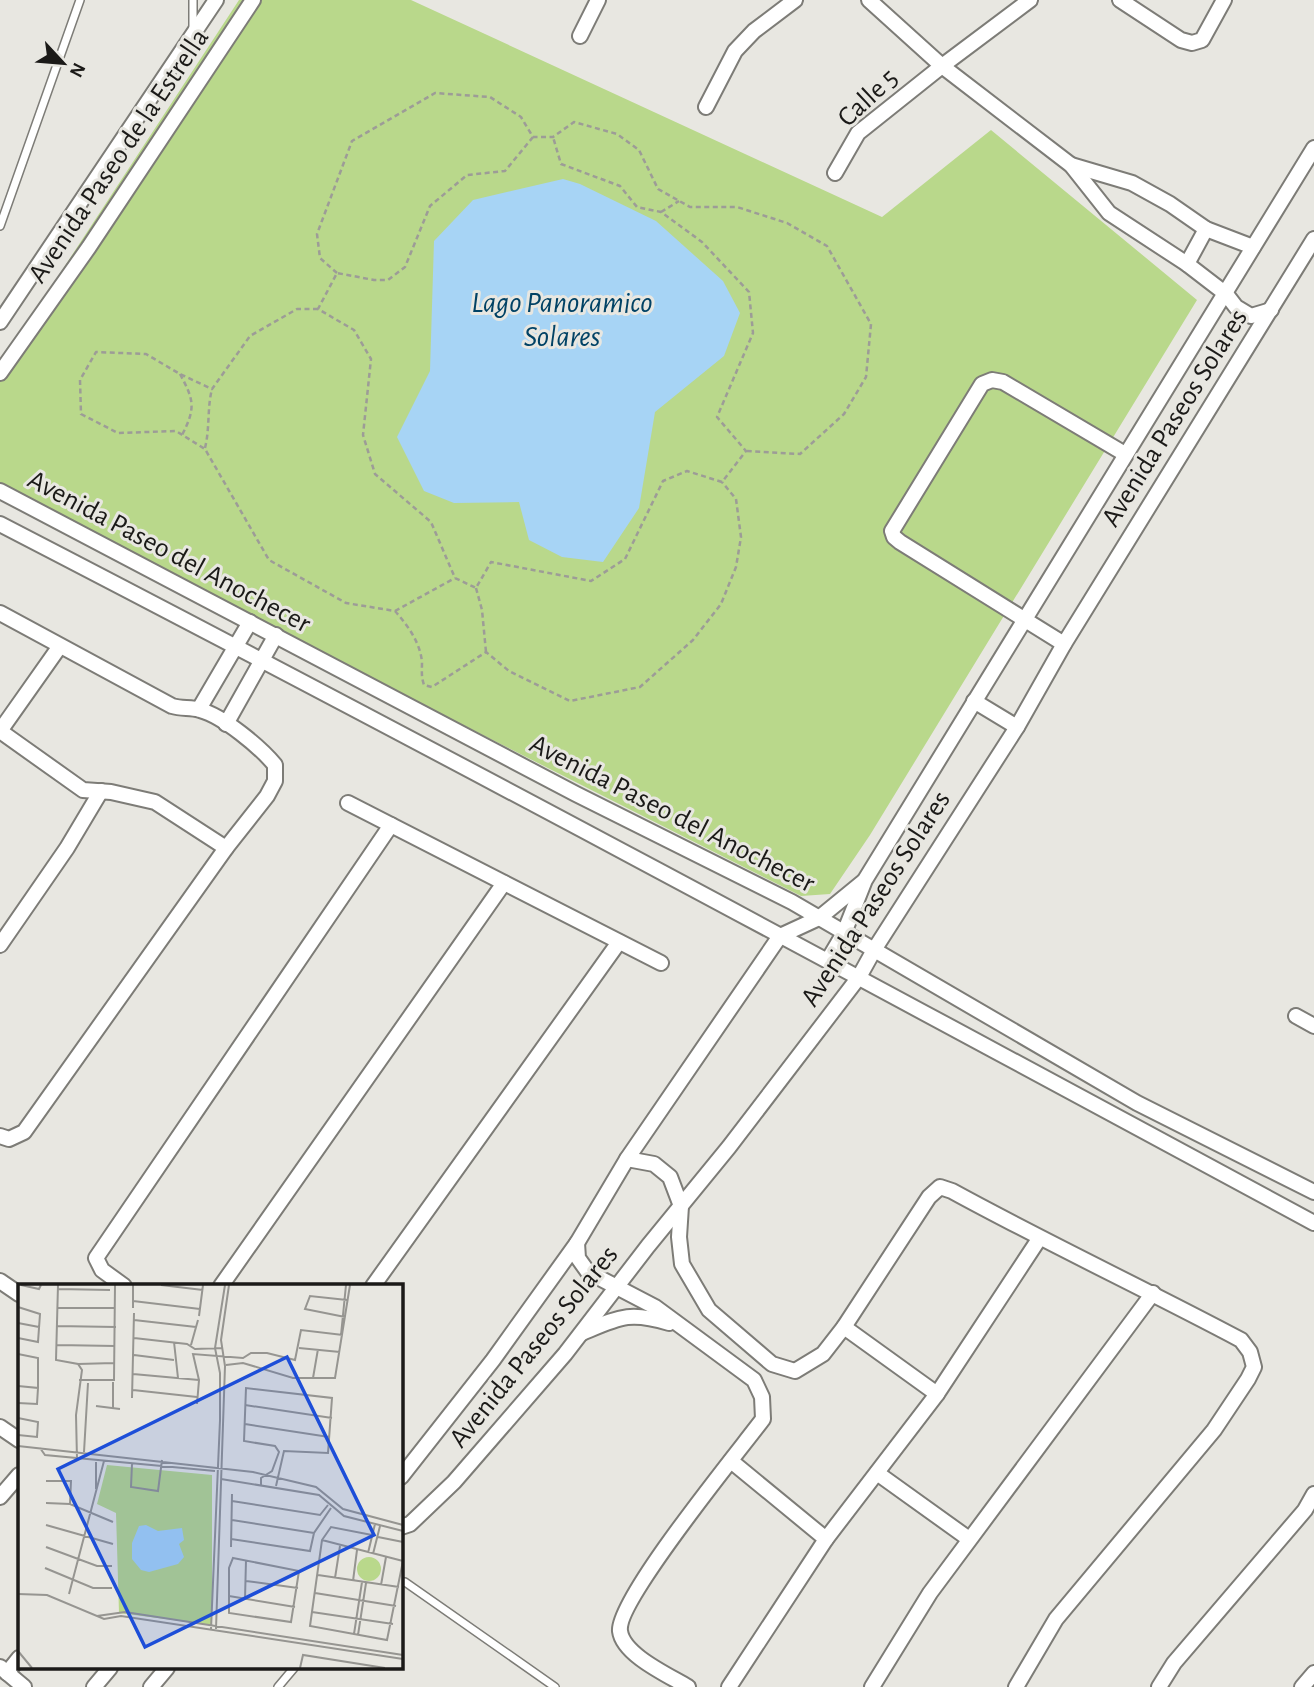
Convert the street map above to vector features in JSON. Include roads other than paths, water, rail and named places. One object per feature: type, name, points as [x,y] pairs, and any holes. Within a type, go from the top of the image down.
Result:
[{"type":"street","name":"Avenida Paseo de la Estrella","points":[[0,322],[216,0]]},
{"type":"street","name":"Avenida Paseo de la Estrella","points":[[0,373],[89,247],[253,0]]},
{"type":"street","points":[[580,36],[598,0]]},
{"type":"street","points":[[706,107],[735,51],[754,31],[795,0]]},
{"type":"street","points":[[869,0],[942,66],[1071,165],[1109,213],[1187,264],[1226,294],[1236,307],[1251,316],[1271,310]]},
{"type":"street","name":"Calle 5","points":[[835,173],[858,133],[1030,0]]},
{"type":"street","points":[[1120,0],[1181,40],[1192,43],[1202,40],[1224,0]]},
{"type":"street","name":"Avenida Paseos Solares","points":[[828,960],[844,933],[865,880],[1314,148]]},
{"type":"street","points":[[1071,165],[1132,183],[1170,204],[1206,229],[1253,247]]},
{"type":"street","points":[[1187,264],[1206,229]]},
{"type":"street","name":"Avenida Paseos Solares","points":[[402,1527],[410,1524],[454,1482],[581,1334],[859,977],[1017,727],[1064,644],[1314,239]]},
{"type":"street","points":[[1064,644],[900,542],[892,531],[982,384],[992,380],[1003,382],[1125,454]]},
{"type":"street","name":"Avenida Paseo del Anochecer","points":[[0,491],[576,794],[792,901],[1137,1104],[1314,1192]]},
{"type":"street","name":"Avenida Paseo del Anochecer","points":[[0,524],[828,960],[1314,1223]]},
{"type":"street","points":[[0,613],[172,706],[185,710],[199,709],[250,740],[275,765],[275,781],[267,796],[226,848],[24,1132],[9,1139],[0,1136]]},
{"type":"street","points":[[199,709],[250,622]]},
{"type":"street","points":[[226,724],[276,635]]},
{"type":"street","points":[[60,646],[0,731],[83,790],[155,802],[226,848]]},
{"type":"street","points":[[974,701],[1017,727]]},
{"type":"street","points":[[0,945],[67,848],[101,791]]},
{"type":"street","points":[[348,803],[662,963]]},
{"type":"street","points":[[121,1284],[102,1270],[96,1258],[391,825]]},
{"type":"street","name":"Avenida Paseos Solares","points":[[402,1476],[493,1360],[577,1243],[627,1158],[779,936],[819,918],[865,880]]},
{"type":"street","points":[[222,1284],[504,883]]},
{"type":"street","points":[[374,1284],[620,942]]},
{"type":"street","points":[[1296,1016],[1314,1026]]},
{"type":"street","points":[[627,1158],[654,1164],[670,1177],[681,1206],[679,1237],[682,1264],[709,1310],[772,1364],[795,1371],[823,1354],[844,1327],[929,1197],[940,1187],[1039,1239],[1153,1293],[1241,1340],[1251,1352],[1254,1367],[1214,1430],[1056,1619],[1016,1687]]},
{"type":"street","points":[[729,1687],[826,1539],[937,1394],[1039,1239]]},
{"type":"street","points":[[577,1243],[578,1258],[588,1272],[655,1307],[754,1380],[762,1397],[763,1419],[666,1546],[635,1590],[621,1617],[620,1631],[627,1649],[688,1687]]},
{"type":"street","points":[[0,1281],[18,1293]]},
{"type":"street","points":[[872,1687],[930,1593],[1153,1293]]},
{"type":"street","points":[[581,1334],[622,1316],[644,1315],[678,1325]]},
{"type":"street","points":[[844,1327],[937,1394]]},
{"type":"street","points":[[0,1427],[18,1439]]},
{"type":"street","points":[[731,1461],[826,1539]]},
{"type":"street","points":[[877,1473],[969,1539]]},
{"type":"street","points":[[0,1497],[18,1476]]},
{"type":"street","points":[[1159,1687],[1174,1663],[1305,1510],[1314,1494]]},
{"type":"street","points":[[18,1659],[4,1670],[24,1687]]},
{"type":"street","points":[[94,1687],[108,1670]]},
{"type":"street","points":[[151,1687],[165,1670]]},
{"type":"street","points":[[1302,1687],[1314,1673]]},
{"type":"lane","points":[[0,226],[80,0]]},
{"type":"lane","points":[[193,0],[193,34]]},
{"type":"lane","points":[[402,1583],[405,1582],[555,1687]]},
{"type":"lane","points":[[278,1687],[292,1670]]},
{"type":"water","name":"Lago Panoramico Solares","points":[[563,179],[580,184],[656,221],[723,281],[740,313],[724,356],[655,412],[639,508],[603,562],[562,557],[529,540],[519,502],[454,503],[424,491],[397,437],[430,371],[434,241],[473,200]]}]
